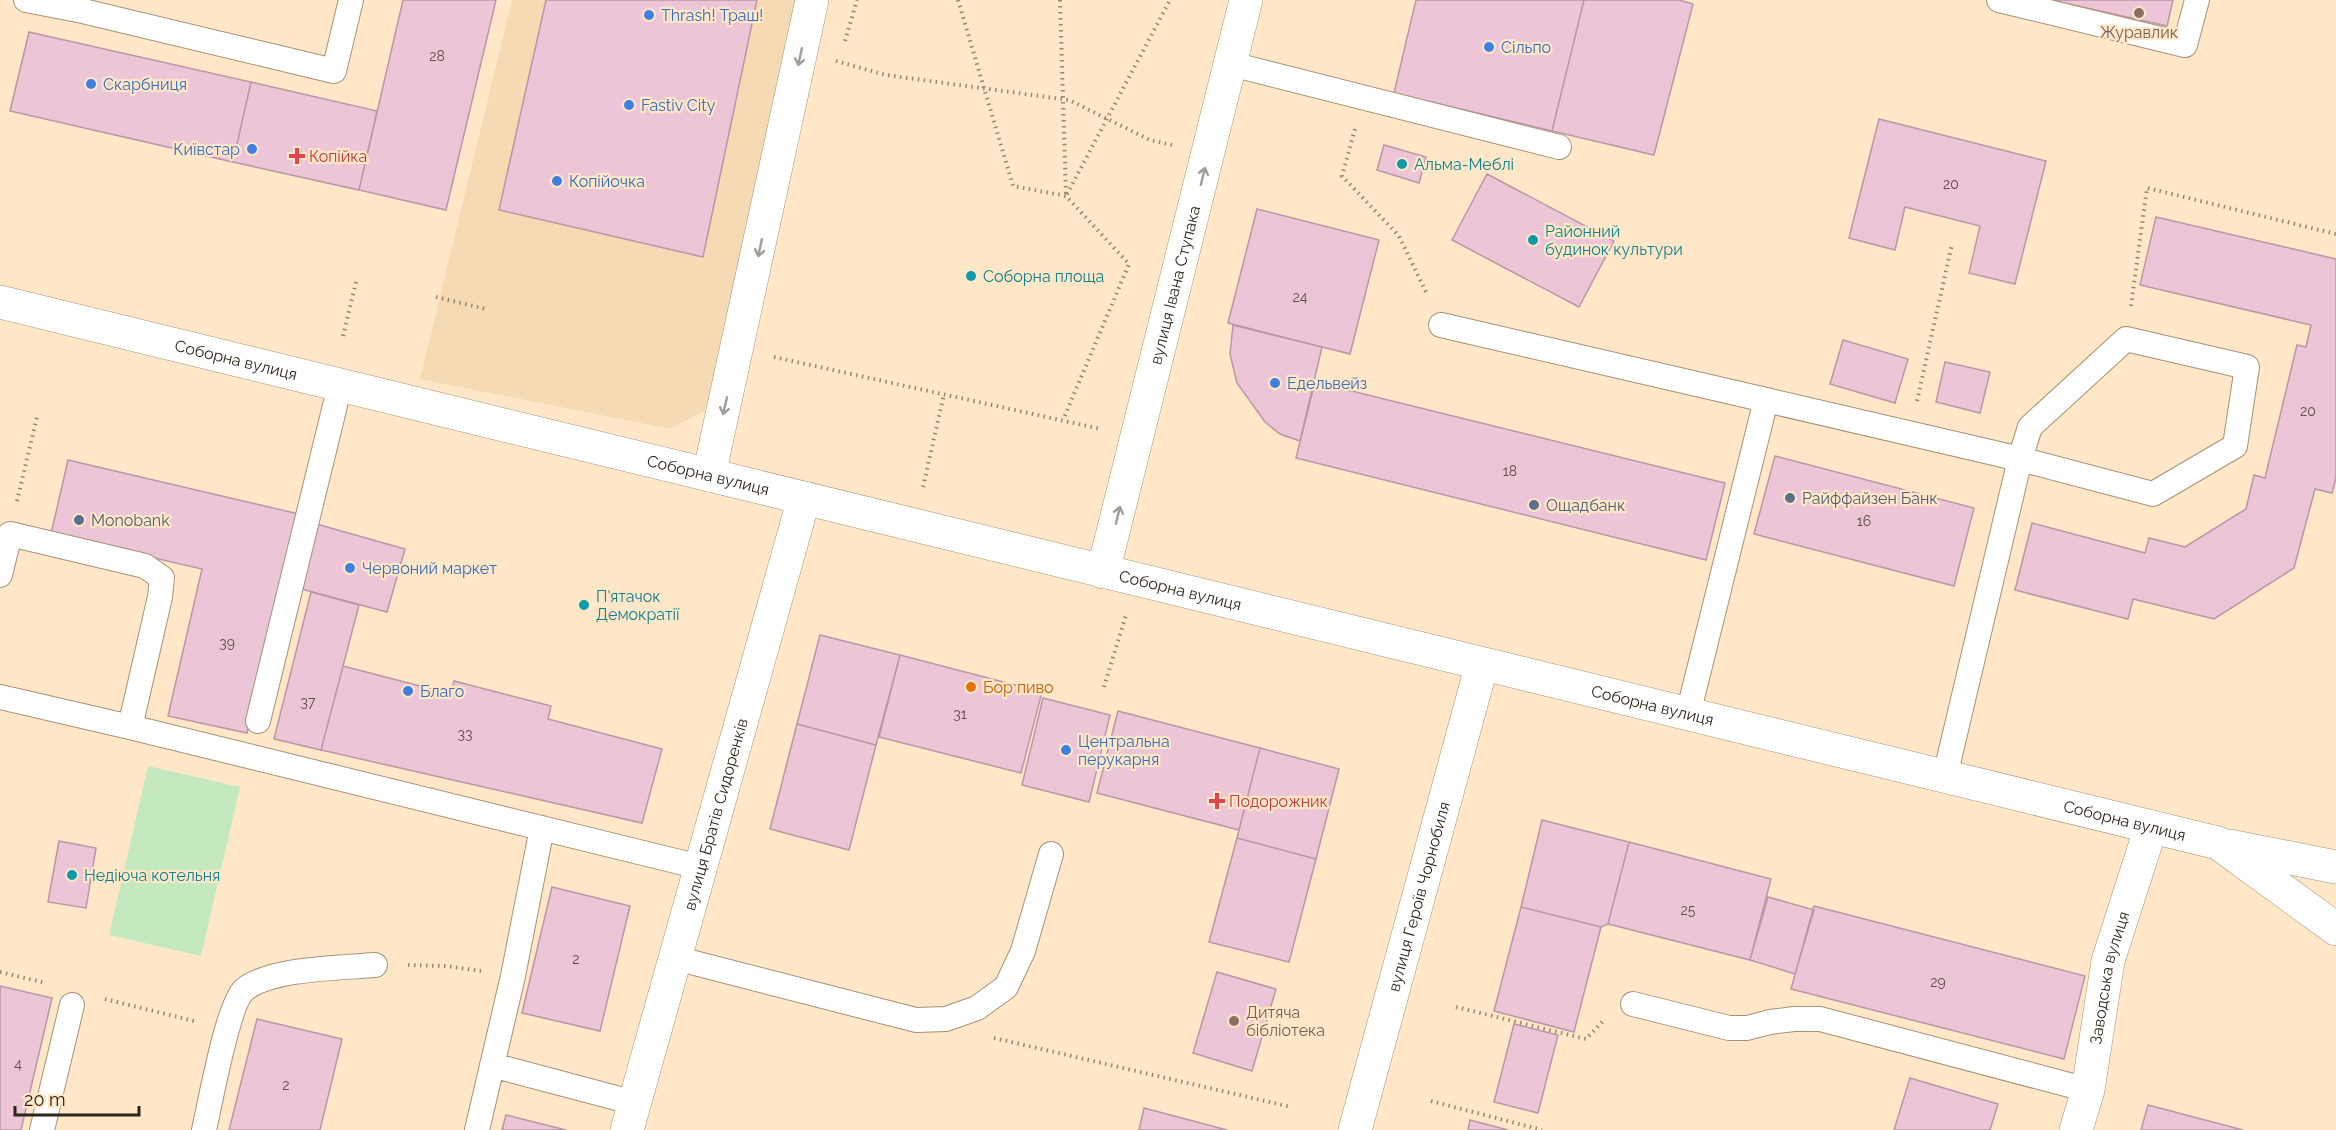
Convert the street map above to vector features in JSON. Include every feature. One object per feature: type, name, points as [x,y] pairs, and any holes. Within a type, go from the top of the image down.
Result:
[{"type":"main road","points":[[709,475],[812,0]]},
{"type":"main road","name":"вулиця Івана Ступака","points":[[1104,572],[1246,0]]},
{"type":"main road","name":"Соборна вулиця","points":[[0,302],[2218,843],[2336,929]]},
{"type":"main road","name":"вулиця Братів Сидоренків","points":[[631,1116],[804,498]]},
{"type":"main road","name":"вулиця Героїв Чорнобиля","points":[[1355,1130],[1482,664]]},
{"type":"main road","name":"Заводська вулиця","points":[[2076,1130],[2088,1090],[2108,961],[2151,827]]},
{"type":"main road","points":[[2218,843],[2336,867]]},
{"type":"lane","points":[[26,0],[91,6],[334,71],[351,0]]},
{"type":"lane","points":[[1999,0],[2185,45],[2197,0]]},
{"type":"lane","points":[[1231,64],[1559,147]]},
{"type":"lane","points":[[1441,325],[2020,459],[2153,494],[2235,446],[2247,368],[2126,339],[2030,427],[2020,459],[1945,776]]},
{"type":"lane","points":[[258,721],[340,386]]},
{"type":"lane","points":[[1688,714],[1766,400]]},
{"type":"lane","points":[[0,575],[10,534],[145,566],[162,579],[160,597],[130,727]]},
{"type":"lane","points":[[0,697],[700,867]]},
{"type":"lane","points":[[477,1130],[513,976],[543,828]]},
{"type":"lane","points":[[675,958],[916,1020],[946,1018],[977,1008],[1006,987],[1023,951],[1050,854]]},
{"type":"lane","points":[[204,1130],[232,1010],[242,991],[261,980],[288,974],[375,964]]},
{"type":"lane","points":[[42,1130],[64,995]]},
{"type":"lane","points":[[1633,1004],[1729,1028],[1747,1028],[1770,1022],[1820,1018],[2088,1090]]},
{"type":"lane","points":[[492,1065],[631,1116]]},
{"type":"path","points":[[839,62],[856,0]]},
{"type":"path","points":[[958,0],[1013,186],[1066,196],[1129,264],[1063,420]]},
{"type":"path","points":[[1060,0],[1066,196]]},
{"type":"path","points":[[1066,196],[1170,0]]},
{"type":"path","points":[[802,51],[886,75],[1063,99],[1150,140],[1209,154]]},
{"type":"path","points":[[1364,98],[1342,177],[1399,236],[1441,325]]},
{"type":"path","points":[[2126,339],[2147,188],[2336,234]]},
{"type":"path","points":[[1909,434],[1952,244]]},
{"type":"path","points":[[343,336],[357,278]]},
{"type":"path","points":[[436,297],[486,309]]},
{"type":"path","points":[[738,349],[1137,437]]},
{"type":"path","points":[[914,525],[944,394]]},
{"type":"path","points":[[10,534],[37,417]]},
{"type":"path","points":[[375,964],[446,966],[513,976]]},
{"type":"path","points":[[0,972],[64,995]]},
{"type":"path","points":[[102,998],[228,1030]]},
{"type":"path","points":[[1456,1007],[1586,1039],[1618,1009],[1633,1004]]},
{"type":"path","points":[[985,1036],[1291,1107]]},
{"type":"path","points":[[1431,1101],[1542,1130]]},
{"type":"shaded area","points":[[512,0],[802,0],[709,408],[670,429],[420,379]]},
{"type":"green space","points":[[148,766],[240,787],[201,956],[109,935]]},
{"type":"building","points":[[403,0],[496,0],[446,210],[359,190]]},
{"type":"building","name":"Fastiv City","points":[[546,0],[757,0],[703,257],[499,210]]},
{"type":"building","name":"Сільпо","points":[[1416,0],[1584,0],[1552,131],[1394,93]]},
{"type":"building","points":[[1584,0],[1679,0],[1693,4],[1654,155],[1552,131]]},
{"type":"building","name":"Журавлик","points":[[2051,0],[2173,0],[2167,26]]},
{"type":"building","points":[[29,32],[251,82],[233,162],[10,111]]},
{"type":"building","points":[[251,82],[377,111],[359,190],[233,162]]},
{"type":"building","points":[[1879,119],[2046,161],[2015,284],[1969,273],[1980,226],[1905,207],[1895,250],[1849,238]]},
{"type":"building","name":"Альма-Меблі","points":[[1384,145],[1426,157],[1419,183],[1377,170]]},
{"type":"building","name":"Районний будинок культури","points":[[1487,174],[1614,241],[1579,307],[1452,240]]},
{"type":"building","points":[[1257,209],[1379,240],[1350,354],[1228,323]]},
{"type":"building","points":[[2156,217],[2336,259],[2336,478],[2332,493],[2315,489],[2294,568],[2214,619],[2133,599],[2128,619],[2015,590],[2032,523],[2145,553],[2149,538],[2185,547],[2246,509],[2254,475],[2265,478],[2297,345],[2306,347],[2311,325],[2140,285]]},
{"type":"building","name":"Едельвейз","points":[[1233,325],[1322,347],[1300,441],[1280,434],[1265,422],[1237,383],[1230,354]]},
{"type":"building","points":[[1843,340],[1908,359],[1895,403],[1830,384]]},
{"type":"building","points":[[1945,362],[1990,372],[1980,413],[1936,402]]},
{"type":"building","points":[[1315,382],[1725,483],[1706,560],[1296,458]]},
{"type":"building","points":[[1775,456],[1974,508],[1954,586],[1754,534]]},
{"type":"building","points":[[68,460],[299,514],[247,733],[168,716],[202,569],[51,534]]},
{"type":"building","name":"Червоний маркет","points":[[313,523],[405,549],[387,612],[294,587]]},
{"type":"building","points":[[311,592],[359,605],[321,750],[274,739]]},
{"type":"building","points":[[820,635],[900,655],[876,745],[797,724]]},
{"type":"building","points":[[900,655],[1042,692],[1021,773],[879,737]]},
{"type":"building","points":[[343,666],[451,694],[454,681],[551,706],[548,719],[662,749],[642,823],[321,750]]},
{"type":"building","name":"Центральна перукарня","points":[[1043,698],[1110,715],[1089,802],[1022,785]]},
{"type":"building","points":[[1118,711],[1260,748],[1239,830],[1097,793]]},
{"type":"building","points":[[797,724],[876,745],[849,850],[770,829]]},
{"type":"building","points":[[1260,748],[1339,769],[1316,859],[1237,838]]},
{"type":"building","points":[[1542,820],[1629,842],[1608,924],[1601,927],[1521,907]]},
{"type":"building","points":[[1237,838],[1316,859],[1289,962],[1209,942]]},
{"type":"building","name":"Недіюча котельня","points":[[59,841],[96,848],[86,908],[48,902]]},
{"type":"building","points":[[1629,842],[1771,879],[1750,960],[1608,924]]},
{"type":"building","points":[[552,887],[630,906],[600,1031],[522,1013]]},
{"type":"building","points":[[1768,897],[1814,910],[1795,974],[1750,960]]},
{"type":"building","points":[[1814,906],[2085,976],[2064,1059],[1791,989]]},
{"type":"building","points":[[1521,907],[1601,927],[1574,1032],[1494,1011]]},
{"type":"building","name":"Дитяча бібліотека","points":[[1217,972],[1276,989],[1252,1071],[1193,1053]]},
{"type":"building","points":[[0,986],[52,998],[21,1130],[0,1130]]},
{"type":"building","points":[[257,1019],[342,1039],[320,1130],[229,1130]]},
{"type":"building","points":[[1514,1024],[1558,1035],[1538,1113],[1494,1102]]},
{"type":"building","points":[[1910,1078],[1998,1104],[1990,1130],[1894,1130]]},
{"type":"building","points":[[2148,1105],[2243,1130],[2141,1130]]},
{"type":"building","points":[[1144,1108],[1227,1130],[1139,1130]]},
{"type":"building","points":[[506,1115],[566,1130],[502,1130]]},
{"type":"building","points":[[1470,1120],[1508,1130],[1468,1130]]},
{"type":"place","name":"Журавлик","points":[[2139,13]]},
{"type":"place","name":"Thrash! Траш!","points":[[649,15]]},
{"type":"place","name":"Сільпо","points":[[1489,47]]},
{"type":"place","name":"Скарбниця","points":[[91,84]]},
{"type":"place","name":"Fastiv City","points":[[629,105]]},
{"type":"place","name":"Київстар","points":[[252,149]]},
{"type":"place","name":"Копійка","points":[[297,156]]},
{"type":"place","name":"Альма-Меблі","points":[[1402,164]]},
{"type":"place","name":"Копійочка","points":[[557,181]]},
{"type":"place","name":"Районний будинок культури","points":[[1533,240]]},
{"type":"place","name":"Соборна площа","points":[[971,276]]},
{"type":"place","name":"Едельвейз","points":[[1275,383]]},
{"type":"place","name":"Райффайзен Банк","points":[[1790,498]]},
{"type":"place","name":"Ощадбанк","points":[[1534,505]]},
{"type":"place","name":"Monobank","points":[[79,520]]},
{"type":"place","name":"Червоний маркет","points":[[350,568]]},
{"type":"place","name":"П'ятачок Демократії","points":[[584,605]]},
{"type":"place","name":"Бор пиво","points":[[971,687]]},
{"type":"place","name":"Благо","points":[[408,691]]},
{"type":"place","name":"Центральна перукарня","points":[[1066,750]]},
{"type":"place","name":"Подорожник","points":[[1217,801]]},
{"type":"place","name":"Недіюча котельня","points":[[72,875]]},
{"type":"place","name":"Дитяча бібліотека","points":[[1234,1021]]}]
